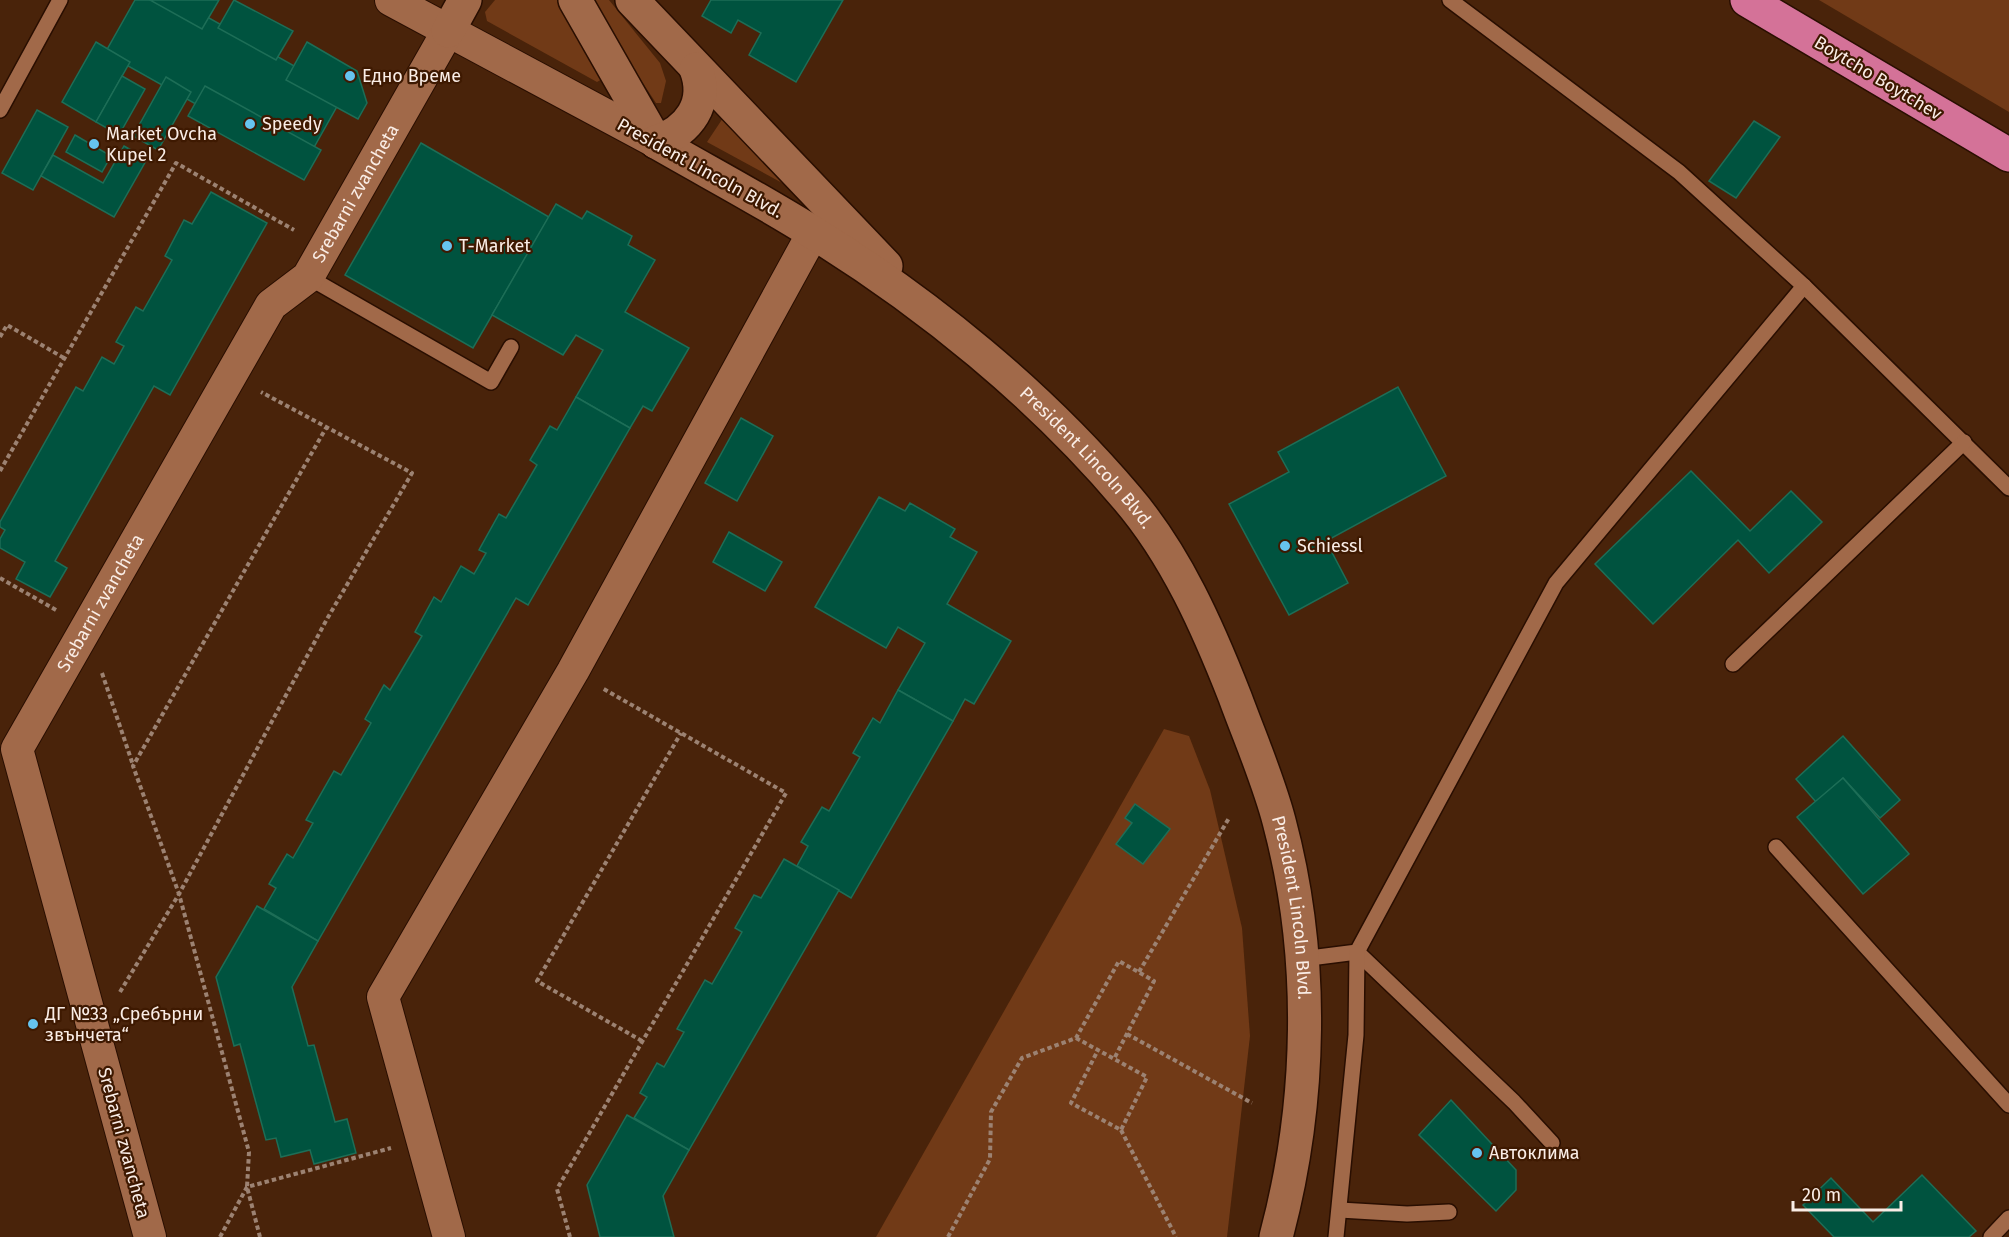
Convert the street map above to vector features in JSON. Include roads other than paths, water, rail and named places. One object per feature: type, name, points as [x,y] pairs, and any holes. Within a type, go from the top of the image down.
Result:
[{"type":"highway","name":"Boytcho Boytchev","points":[[1747,0],[2009,155]]},
{"type":"street","name":"President Lincoln Blvd.","points":[[392,0],[656,142],[813,233],[928,311],[1018,387],[1077,442],[1129,500],[1162,546],[1189,593],[1220,658],[1279,818],[1299,920],[1305,1047],[1287,1197],[1276,1237]]},
{"type":"street","points":[[448,31],[465,0]]},
{"type":"street","points":[[575,0],[656,142],[679,131],[697,109],[701,82],[696,69]]},
{"type":"street","points":[[632,0],[928,311]]},
{"type":"street","name":"Srebarni zvancheta","points":[[150,1237],[95,1034],[8,751],[271,305],[308,277],[326,248],[448,31]]},
{"type":"street","points":[[449,1237],[383,997],[573,671],[813,233]]},
{"type":"lane","points":[[0,110],[60,0]]},
{"type":"lane","points":[[1450,0],[1679,172],[1804,286],[2009,488]]},
{"type":"lane","points":[[308,277],[491,382],[511,347]]},
{"type":"lane","points":[[1336,1237],[1356,1035],[1357,952],[1556,583],[1804,286]]},
{"type":"lane","points":[[1733,664],[1964,442]]},
{"type":"lane","points":[[1776,847],[2009,1105]]},
{"type":"lane","points":[[1302,959],[1357,952]]},
{"type":"lane","points":[[1357,952],[1514,1102],[1552,1143]]},
{"type":"lane","points":[[1340,1210],[1407,1214],[1449,1212]]},
{"type":"lane","points":[[1991,1237],[2009,1218]]},
{"type":"place","name":"Едно Време","points":[[350,76]]},
{"type":"place","name":"Speedy","points":[[250,124]]},
{"type":"place","name":"Market Ovcha Kupel 2","points":[[94,144]]},
{"type":"place","name":"T-Market","points":[[447,246]]},
{"type":"place","name":"Schiessl","points":[[1285,546]]},
{"type":"place","name":"ДГ №33 „Сребърни звънчета“","points":[[33,1024]]},
{"type":"place","name":"Автоклима","points":[[1477,1153]]}]
